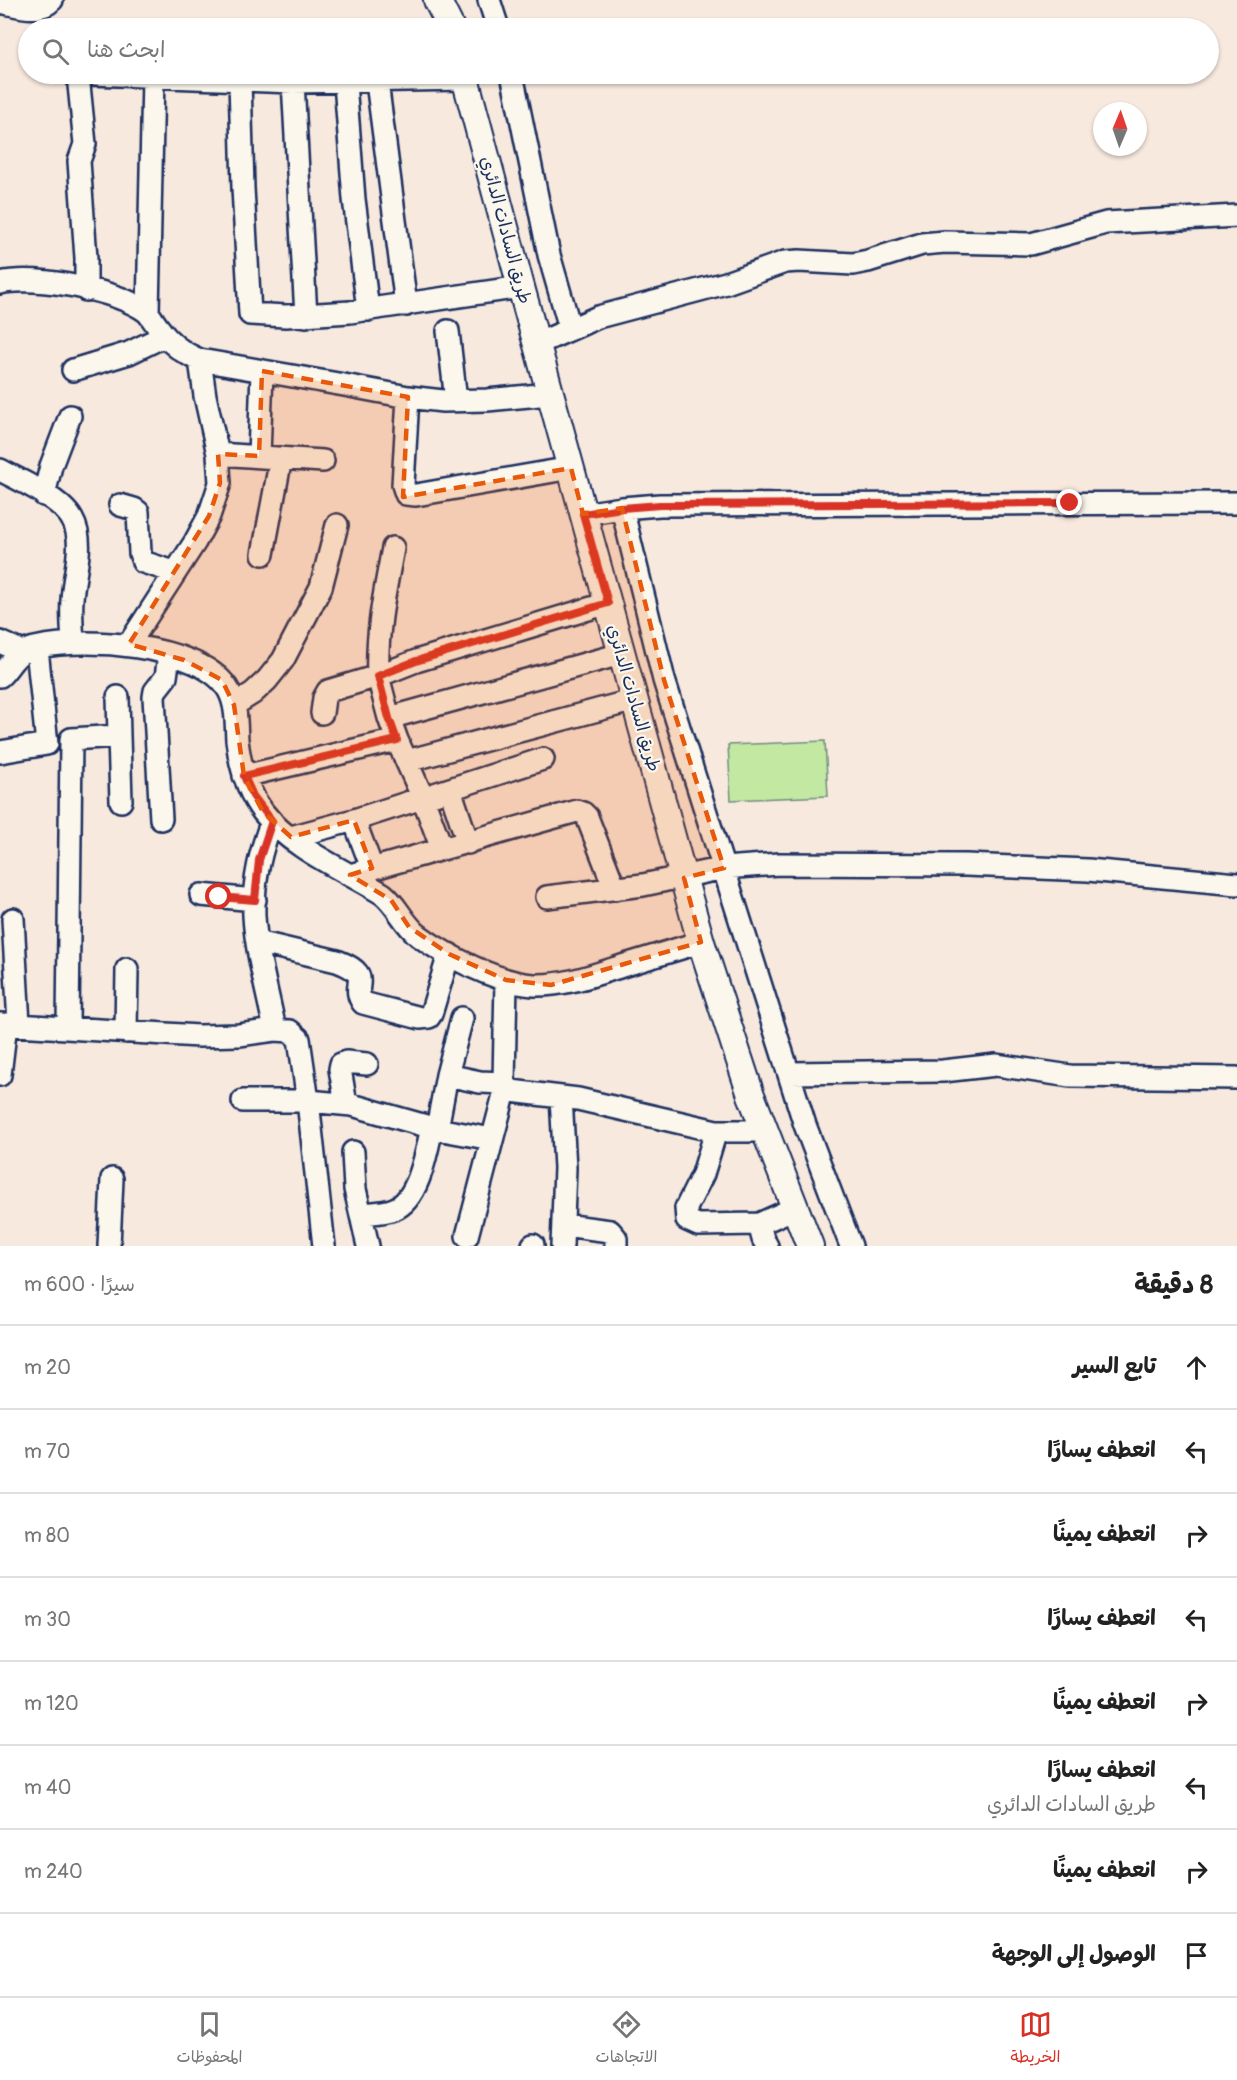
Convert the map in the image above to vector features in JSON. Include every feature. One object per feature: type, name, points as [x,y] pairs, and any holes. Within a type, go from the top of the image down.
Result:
[{"type":"main road","points":[[437,0],[446,18]]},
{"type":"main road","name":"طريق السادات الدائري","points":[[467,84],[701,942],[726,1023],[764,1131],[810,1246]]},
{"type":"street","points":[[0,2],[38,7],[46,6],[52,0]]},
{"type":"street","points":[[489,0],[495,18]]},
{"type":"street","points":[[79,84],[85,136],[84,149],[79,161],[86,290]]},
{"type":"street","points":[[148,313],[153,84]]},
{"type":"street","points":[[240,84],[248,312],[253,316],[368,310],[521,288]]},
{"type":"street","points":[[293,84],[306,315]]},
{"type":"street","points":[[345,84],[354,199],[368,310]]},
{"type":"street","points":[[377,84],[406,305]]},
{"type":"street","points":[[514,84],[547,245],[570,328]]},
{"type":"street","points":[[537,344],[570,328],[625,309],[726,283],[785,262],[853,264],[922,244],[945,242],[1031,244],[1106,223],[1237,216]]},
{"type":"street","points":[[0,283],[25,280],[54,282],[110,296],[148,313],[164,336],[184,354],[200,360],[344,384],[408,398],[456,401],[550,394]]},
{"type":"street","points":[[448,331],[456,401]]},
{"type":"street","points":[[73,370],[113,358],[164,336]]},
{"type":"street","points":[[129,644],[195,542],[215,502],[220,483],[218,454],[205,396],[200,360]]},
{"type":"street","points":[[259,456],[262,371]]},
{"type":"street","points":[[408,398],[404,485],[406,494],[416,495],[570,468]]},
{"type":"street","points":[[44,495],[51,466],[70,416]]},
{"type":"street","points":[[218,454],[323,461]]},
{"type":"street","points":[[263,554],[281,458]]},
{"type":"street","points":[[0,470],[44,495],[68,513],[76,529],[78,550],[72,602],[73,642]]},
{"type":"street","points":[[583,514],[622,508],[729,504],[1237,503]]},
{"type":"street","points":[[120,505],[138,512],[140,553],[143,562],[174,572]]},
{"type":"street","points":[[622,508],[664,680],[708,823],[825,1180],[851,1246]]},
{"type":"street","points":[[234,705],[253,693],[283,660],[321,587],[337,525]]},
{"type":"street","points":[[393,548],[378,627],[378,676],[397,740],[423,798],[442,849]]},
{"type":"street","points":[[322,713],[324,698],[328,691],[378,676],[416,661],[608,603]]},
{"type":"street","points":[[0,642],[30,650],[73,642],[129,644],[201,667],[222,681],[234,705],[237,742],[244,776],[253,796],[272,821],[311,852],[391,900],[409,927],[448,954],[506,980],[532,985],[578,980],[701,942]]},
{"type":"street","points":[[0,676],[30,650]]},
{"type":"street","points":[[30,650],[47,744]]},
{"type":"street","points":[[389,718],[621,654]]},
{"type":"street","points":[[161,819],[154,698],[155,691],[166,677],[169,655]]},
{"type":"street","points":[[118,697],[121,801]]},
{"type":"street","points":[[407,760],[635,700]]},
{"type":"street","points":[[0,752],[70,739],[119,736]]},
{"type":"street","points":[[68,1027],[70,739]]},
{"type":"street","points":[[244,776],[397,740]]},
{"type":"street","points":[[291,837],[543,759]]},
{"type":"street","points":[[450,789],[468,843]]},
{"type":"street","points":[[350,874],[580,811],[586,817],[615,889]]},
{"type":"street","points":[[354,819],[372,868]]},
{"type":"street","points":[[272,821],[259,860],[255,900],[257,942],[275,1030]]},
{"type":"street","points":[[547,897],[684,878],[724,868],[779,864],[966,865],[1088,870],[1237,884]]},
{"type":"street","points":[[201,895],[255,900]]},
{"type":"street","points":[[0,1075],[8,1024],[13,919]]},
{"type":"street","points":[[257,942],[348,965],[359,975],[360,999],[363,1003],[420,1018],[429,1017],[431,1014],[448,954]]},
{"type":"street","points":[[126,1032],[127,969]]},
{"type":"street","points":[[467,1236],[505,1085],[506,980]]},
{"type":"street","points":[[361,1214],[394,1210],[404,1202],[417,1182],[435,1128],[462,1018]]},
{"type":"street","points":[[8,1024],[209,1036],[290,1030],[298,1040],[308,1101],[324,1246]]},
{"type":"street","points":[[346,1104],[341,1079],[341,1064],[346,1062],[367,1064]]},
{"type":"street","points":[[789,1073],[943,1071],[996,1065],[1070,1076],[1237,1078]]},
{"type":"street","points":[[447,1075],[505,1085],[518,1093],[578,1099],[716,1131],[764,1131]]},
{"type":"street","points":[[561,1097],[565,1168],[563,1236],[610,1231],[616,1238],[616,1246]]},
{"type":"street","points":[[243,1101],[308,1101],[346,1104],[435,1128],[492,1139]]},
{"type":"street","points":[[716,1131],[703,1174],[686,1208],[687,1220],[698,1225],[759,1224],[795,1208]]},
{"type":"street","points":[[353,1152],[355,1189],[368,1246]]},
{"type":"street","points":[[109,1246],[112,1179]]},
{"type":"street","points":[[759,1224],[767,1246]]},
{"type":"highlighted area","points":[[262,371],[408,397],[403,497],[571,468],[583,514],[622,508],[664,680],[724,868],[684,878],[701,942],[551,985],[506,980],[449,954],[409,927],[391,900],[350,875],[372,868],[354,820],[291,837],[263,812],[244,776],[234,705],[222,680],[184,660],[129,644],[209,516],[220,483],[218,454],[259,456]]},
{"type":"green space","points":[[825,741],[828,796],[731,800],[728,745]]},
{"type":"route","points":[[219,897],[255,900],[259,860],[272,821],[253,796],[244,776],[397,740],[378,676],[416,661],[608,603],[583,514],[660,505],[1070,503]]}]
